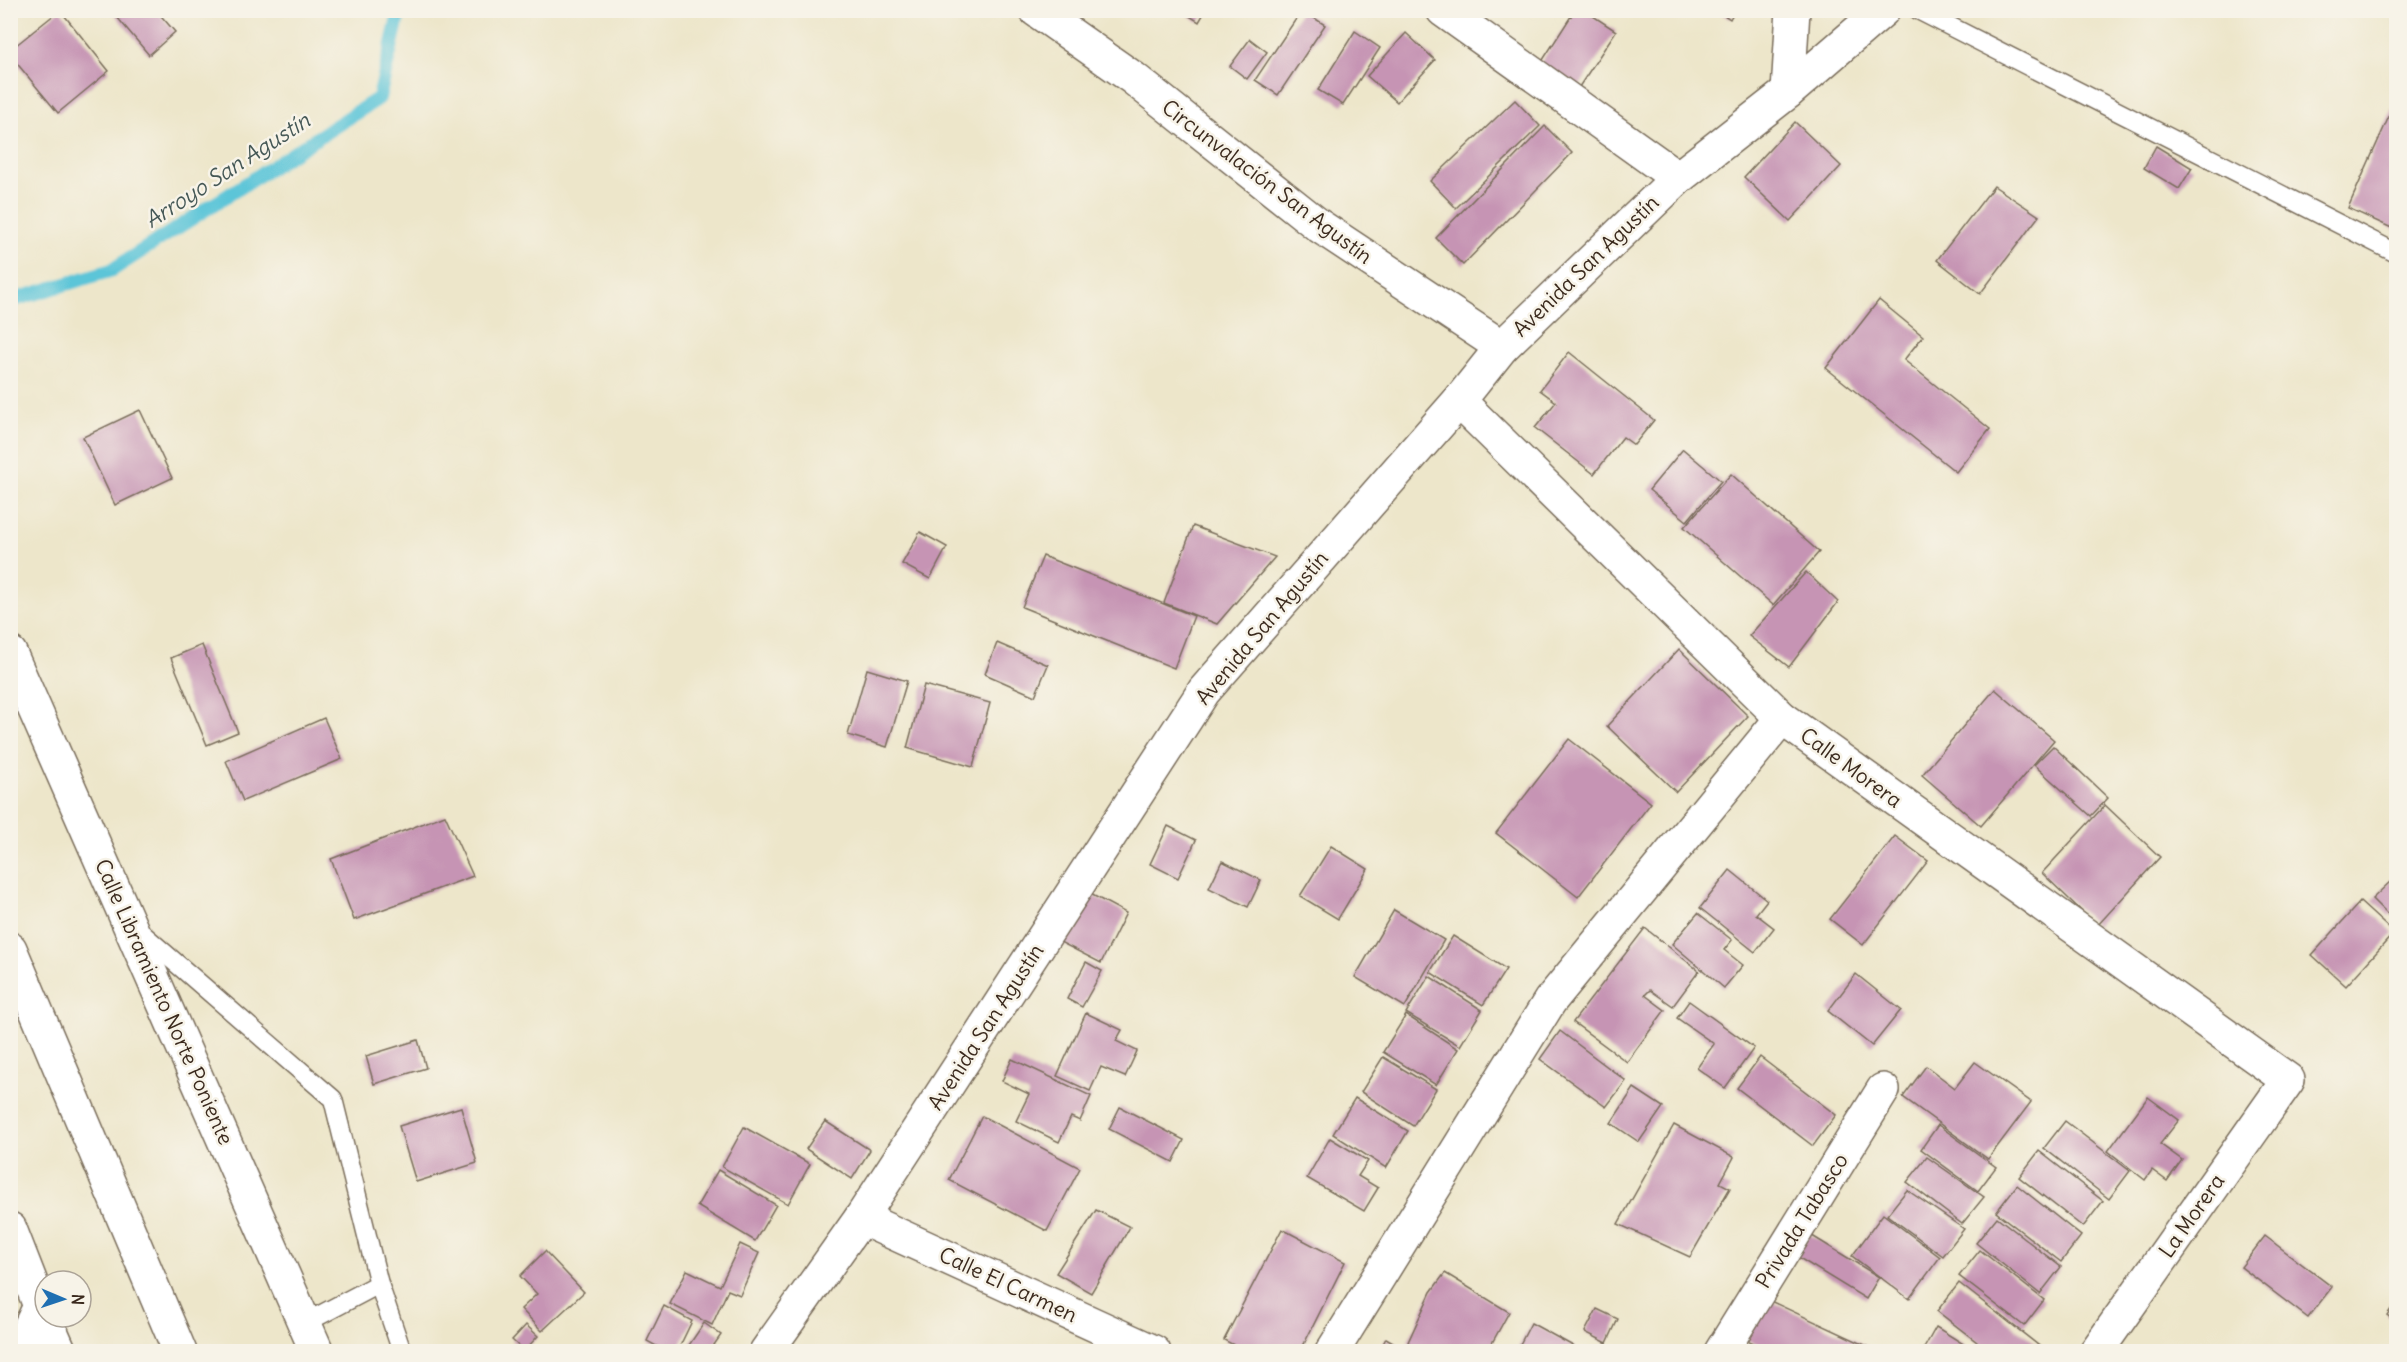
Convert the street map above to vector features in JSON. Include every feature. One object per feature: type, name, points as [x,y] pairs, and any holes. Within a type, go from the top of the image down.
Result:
[{"type":"main road","name":"Circunvalación San Agustín","points":[[1036,10],[1133,78],[1318,225],[1502,347]]},
{"type":"main road","points":[[1443,10],[1678,178]]},
{"type":"main road","points":[[1788,92],[1793,10]]},
{"type":"main road","name":"Avenida San Agustín","points":[[766,1352],[861,1218],[1204,691],[1459,401],[1502,347],[1678,178],[1788,92],[1882,10]]},
{"type":"main road","name":"Calle Morera","points":[[1459,401],[1782,718],[2288,1080]]},
{"type":"main road","name":"Calle Libramiento Norte Poniente","points":[[10,653],[311,1337]]},
{"type":"main road","points":[[1332,1352],[1550,1002],[1782,718]]},
{"type":"main road","points":[[10,949],[180,1352]]},
{"type":"main road","name":"La Morera","points":[[2096,1352],[2288,1080]]},
{"type":"main road","name":"Privada Tabasco","points":[[1720,1352],[1883,1090]]},
{"type":"main road","name":"Calle El Carmen","points":[[861,1218],[1154,1352]]},
{"type":"main road","points":[[10,1228],[33,1288]]},
{"type":"main road","points":[[18,1352],[33,1321]]},
{"type":"main road","points":[[50,1329],[60,1352]]},
{"type":"lane","points":[[1918,10],[2397,253]]},
{"type":"lane","points":[[128,922],[333,1099],[379,1284],[402,1352]]},
{"type":"lane","points":[[311,1337],[379,1284]]},
{"type":"building","points":[[60,10],[109,71],[58,113],[10,55],[10,50]]},
{"type":"building","points":[[111,10],[156,10],[175,32],[149,55]]},
{"type":"building","points":[[1180,10],[1206,10],[1199,22]]},
{"type":"building","points":[[1302,10],[1325,25],[1278,95],[1255,80]]},
{"type":"building","points":[[1575,10],[1584,10],[1616,31],[1577,90],[1539,66]]},
{"type":"building","points":[[1716,10],[1735,10],[1730,19]]},
{"type":"building","points":[[1355,31],[1380,48],[1343,105],[1318,90]]},
{"type":"building","points":[[1406,33],[1435,60],[1397,102],[1367,76]]},
{"type":"building","points":[[1250,39],[1267,52],[1247,79],[1230,66]]},
{"type":"building","points":[[1515,100],[1540,126],[1456,208],[1430,181]]},
{"type":"building","points":[[2396,101],[2396,230],[2348,208]]},
{"type":"building","points":[[1795,122],[1841,166],[1790,221],[1744,177]]},
{"type":"building","points":[[1545,126],[1572,153],[1463,265],[1436,238]]},
{"type":"building","points":[[2156,146],[2192,168],[2179,189],[2144,168]]},
{"type":"building","points":[[1994,186],[2039,216],[1980,294],[1937,260]]},
{"type":"building","points":[[1879,300],[1923,336],[1904,360],[1990,429],[1956,472],[1826,368]]},
{"type":"building","points":[[1569,352],[1654,420],[1634,445],[1623,437],[1594,474],[1535,428],[1556,402],[1540,390]]},
{"type":"building","points":[[140,410],[172,478],[115,505],[83,437]]},
{"type":"building","points":[[1683,449],[1721,481],[1687,521],[1649,490]]},
{"type":"building","points":[[1731,474],[1819,552],[1773,605],[1684,527]]},
{"type":"building","points":[[1193,526],[1275,557],[1217,624],[1164,603]]},
{"type":"building","points":[[920,532],[947,547],[930,579],[902,564]]},
{"type":"building","points":[[1043,556],[1194,616],[1174,668],[1022,607]]},
{"type":"building","points":[[1806,572],[1838,602],[1789,667],[1749,636]]},
{"type":"building","points":[[997,643],[1048,665],[1035,696],[985,674]]},
{"type":"building","points":[[202,645],[238,732],[207,745],[171,658]]},
{"type":"building","points":[[1679,649],[1748,716],[1676,792],[1607,726]]},
{"type":"building","points":[[867,669],[907,681],[887,747],[848,735]]},
{"type":"building","points":[[924,685],[990,703],[973,767],[907,748]]},
{"type":"building","points":[[1995,689],[2054,740],[1981,826],[1922,775]]},
{"type":"building","points":[[324,718],[342,759],[243,801],[226,761]]},
{"type":"building","points":[[1569,739],[1651,803],[1578,897],[1496,833]]},
{"type":"building","points":[[2053,746],[2108,798],[2091,816],[2034,765]]},
{"type":"building","points":[[2105,805],[2160,857],[2097,926],[2042,873]]},
{"type":"building","points":[[445,815],[473,876],[354,920],[331,859]]},
{"type":"building","points":[[1168,826],[1196,840],[1178,878],[1150,864]]},
{"type":"building","points":[[1895,836],[1928,861],[1863,945],[1830,919]]},
{"type":"building","points":[[1331,846],[1368,869],[1338,919],[1300,896]]},
{"type":"building","points":[[1222,861],[1261,880],[1248,907],[1209,888]]},
{"type":"building","points":[[1730,870],[1767,900],[1756,914],[1774,928],[1755,952],[1700,908]]},
{"type":"building","points":[[2392,880],[2396,885],[2396,909],[2389,916],[2372,899]]},
{"type":"building","points":[[1083,890],[1126,913],[1101,963],[1058,941]]},
{"type":"building","points":[[2360,902],[2394,933],[2346,986],[2312,955]]},
{"type":"building","points":[[1394,910],[1444,940],[1405,1007],[1355,977]]},
{"type":"building","points":[[1698,913],[1732,940],[1724,950],[1743,965],[1724,988],[1672,944]]},
{"type":"building","points":[[1645,928],[1699,971],[1673,1006],[1650,990],[1645,995],[1665,1010],[1627,1062],[1573,1022]]},
{"type":"building","points":[[1453,936],[1506,969],[1483,1005],[1430,972]]},
{"type":"building","points":[[1086,962],[1102,971],[1082,1007],[1067,999]]},
{"type":"building","points":[[1856,974],[1901,1010],[1872,1046],[1828,1011]]},
{"type":"building","points":[[1429,976],[1482,1010],[1460,1046],[1406,1013]]},
{"type":"building","points":[[1689,1001],[1754,1048],[1725,1088],[1697,1068],[1714,1044],[1677,1018]]},
{"type":"building","points":[[1086,1013],[1122,1030],[1116,1041],[1137,1051],[1125,1077],[1101,1067],[1090,1091],[1057,1076]]},
{"type":"building","points":[[1406,1015],[1458,1049],[1436,1085],[1383,1052]]},
{"type":"building","points":[[1560,1031],[1626,1081],[1606,1107],[1540,1059]]},
{"type":"building","points":[[418,1040],[426,1068],[374,1084],[366,1056]]},
{"type":"building","points":[[1383,1057],[1436,1089],[1413,1126],[1361,1092]]},
{"type":"building","points":[[1760,1057],[1836,1115],[1813,1146],[1737,1088]]},
{"type":"building","points":[[1012,1059],[1091,1096],[1080,1121],[1071,1117],[1059,1142],[1016,1121],[1029,1094],[1002,1081]]},
{"type":"building","points":[[1975,1062],[2031,1102],[1988,1159],[1903,1097],[1926,1066],[1955,1088]]},
{"type":"building","points":[[1634,1088],[1663,1107],[1639,1142],[1611,1123]]},
{"type":"building","points":[[2148,1097],[2179,1120],[2160,1144],[2182,1160],[2167,1181],[2152,1170],[2145,1180],[2108,1151]]},
{"type":"building","points":[[1355,1098],[1408,1131],[1386,1168],[1333,1134]]},
{"type":"building","points":[[461,1107],[477,1163],[416,1182],[399,1126]]},
{"type":"building","points":[[1120,1107],[1184,1140],[1173,1162],[1109,1129]]},
{"type":"building","points":[[982,1116],[1080,1168],[1047,1231],[949,1180]]},
{"type":"building","points":[[825,1121],[870,1150],[852,1179],[806,1149]]},
{"type":"building","points":[[2065,1121],[2130,1171],[2109,1199],[2044,1148]]},
{"type":"building","points":[[1674,1125],[1734,1157],[1720,1183],[1730,1188],[1690,1257],[1618,1224]]},
{"type":"building","points":[[1938,1125],[1996,1167],[1978,1191],[1921,1149]]},
{"type":"building","points":[[744,1127],[810,1164],[788,1204],[722,1167]]},
{"type":"building","points":[[1330,1138],[1368,1161],[1358,1176],[1378,1188],[1364,1211],[1307,1178]]},
{"type":"building","points":[[2039,1151],[2103,1201],[2083,1227],[2019,1177]]},
{"type":"building","points":[[1927,1157],[1984,1197],[1962,1224],[1907,1182]]},
{"type":"building","points":[[718,1170],[776,1205],[755,1241],[697,1206]]},
{"type":"building","points":[[2017,1185],[2081,1236],[2061,1262],[1996,1212]]},
{"type":"building","points":[[1907,1190],[1964,1229],[1943,1256],[1887,1215]]},
{"type":"building","points":[[1096,1210],[1130,1227],[1091,1293],[1056,1273]]},
{"type":"building","points":[[1883,1214],[1940,1257],[1909,1299],[1852,1256]]},
{"type":"building","points":[[1997,1217],[2061,1267],[2040,1294],[1976,1243]]},
{"type":"building","points":[[1282,1229],[1345,1262],[1300,1352],[1247,1352],[1224,1340]]},
{"type":"building","points":[[1809,1234],[1879,1277],[1866,1299],[1796,1256]]},
{"type":"building","points":[[2265,1236],[2332,1287],[2308,1318],[2241,1267]]},
{"type":"building","points":[[740,1244],[759,1253],[740,1295],[728,1290],[712,1325],[670,1304],[687,1270],[720,1286]]},
{"type":"building","points":[[1980,1250],[2044,1300],[2024,1326],[1959,1276]]},
{"type":"building","points":[[545,1251],[584,1292],[542,1331],[521,1309],[537,1294],[520,1276]]},
{"type":"building","points":[[1445,1273],[1509,1312],[1487,1352],[1422,1352],[1408,1342],[1431,1292]]},
{"type":"building","points":[[1959,1283],[2047,1352],[1990,1352],[1937,1311]]},
{"type":"building","points":[[1764,1298],[1880,1352],[1772,1352],[1745,1339]]},
{"type":"building","points":[[2396,1302],[2396,1322],[2387,1315]]},
{"type":"building","points":[[664,1306],[692,1321],[677,1352],[667,1352],[647,1341]]},
{"type":"building","points":[[1597,1309],[1618,1319],[1607,1343],[1585,1332]]},
{"type":"building","points":[[704,1323],[721,1335],[709,1352],[693,1352],[687,1348]]},
{"type":"building","points":[[1531,1323],[1584,1352],[1516,1352]]},
{"type":"building","points":[[526,1325],[538,1336],[524,1351],[512,1340]]},
{"type":"building","points":[[1936,1327],[1965,1345],[1961,1352],[1922,1352]]},
{"type":"building","points":[[1386,1338],[1410,1352],[1379,1352]]},
{"type":"waterway","name":"Arroyo San Agustín","points":[[10,301],[112,270],[379,98],[400,10]]}]
